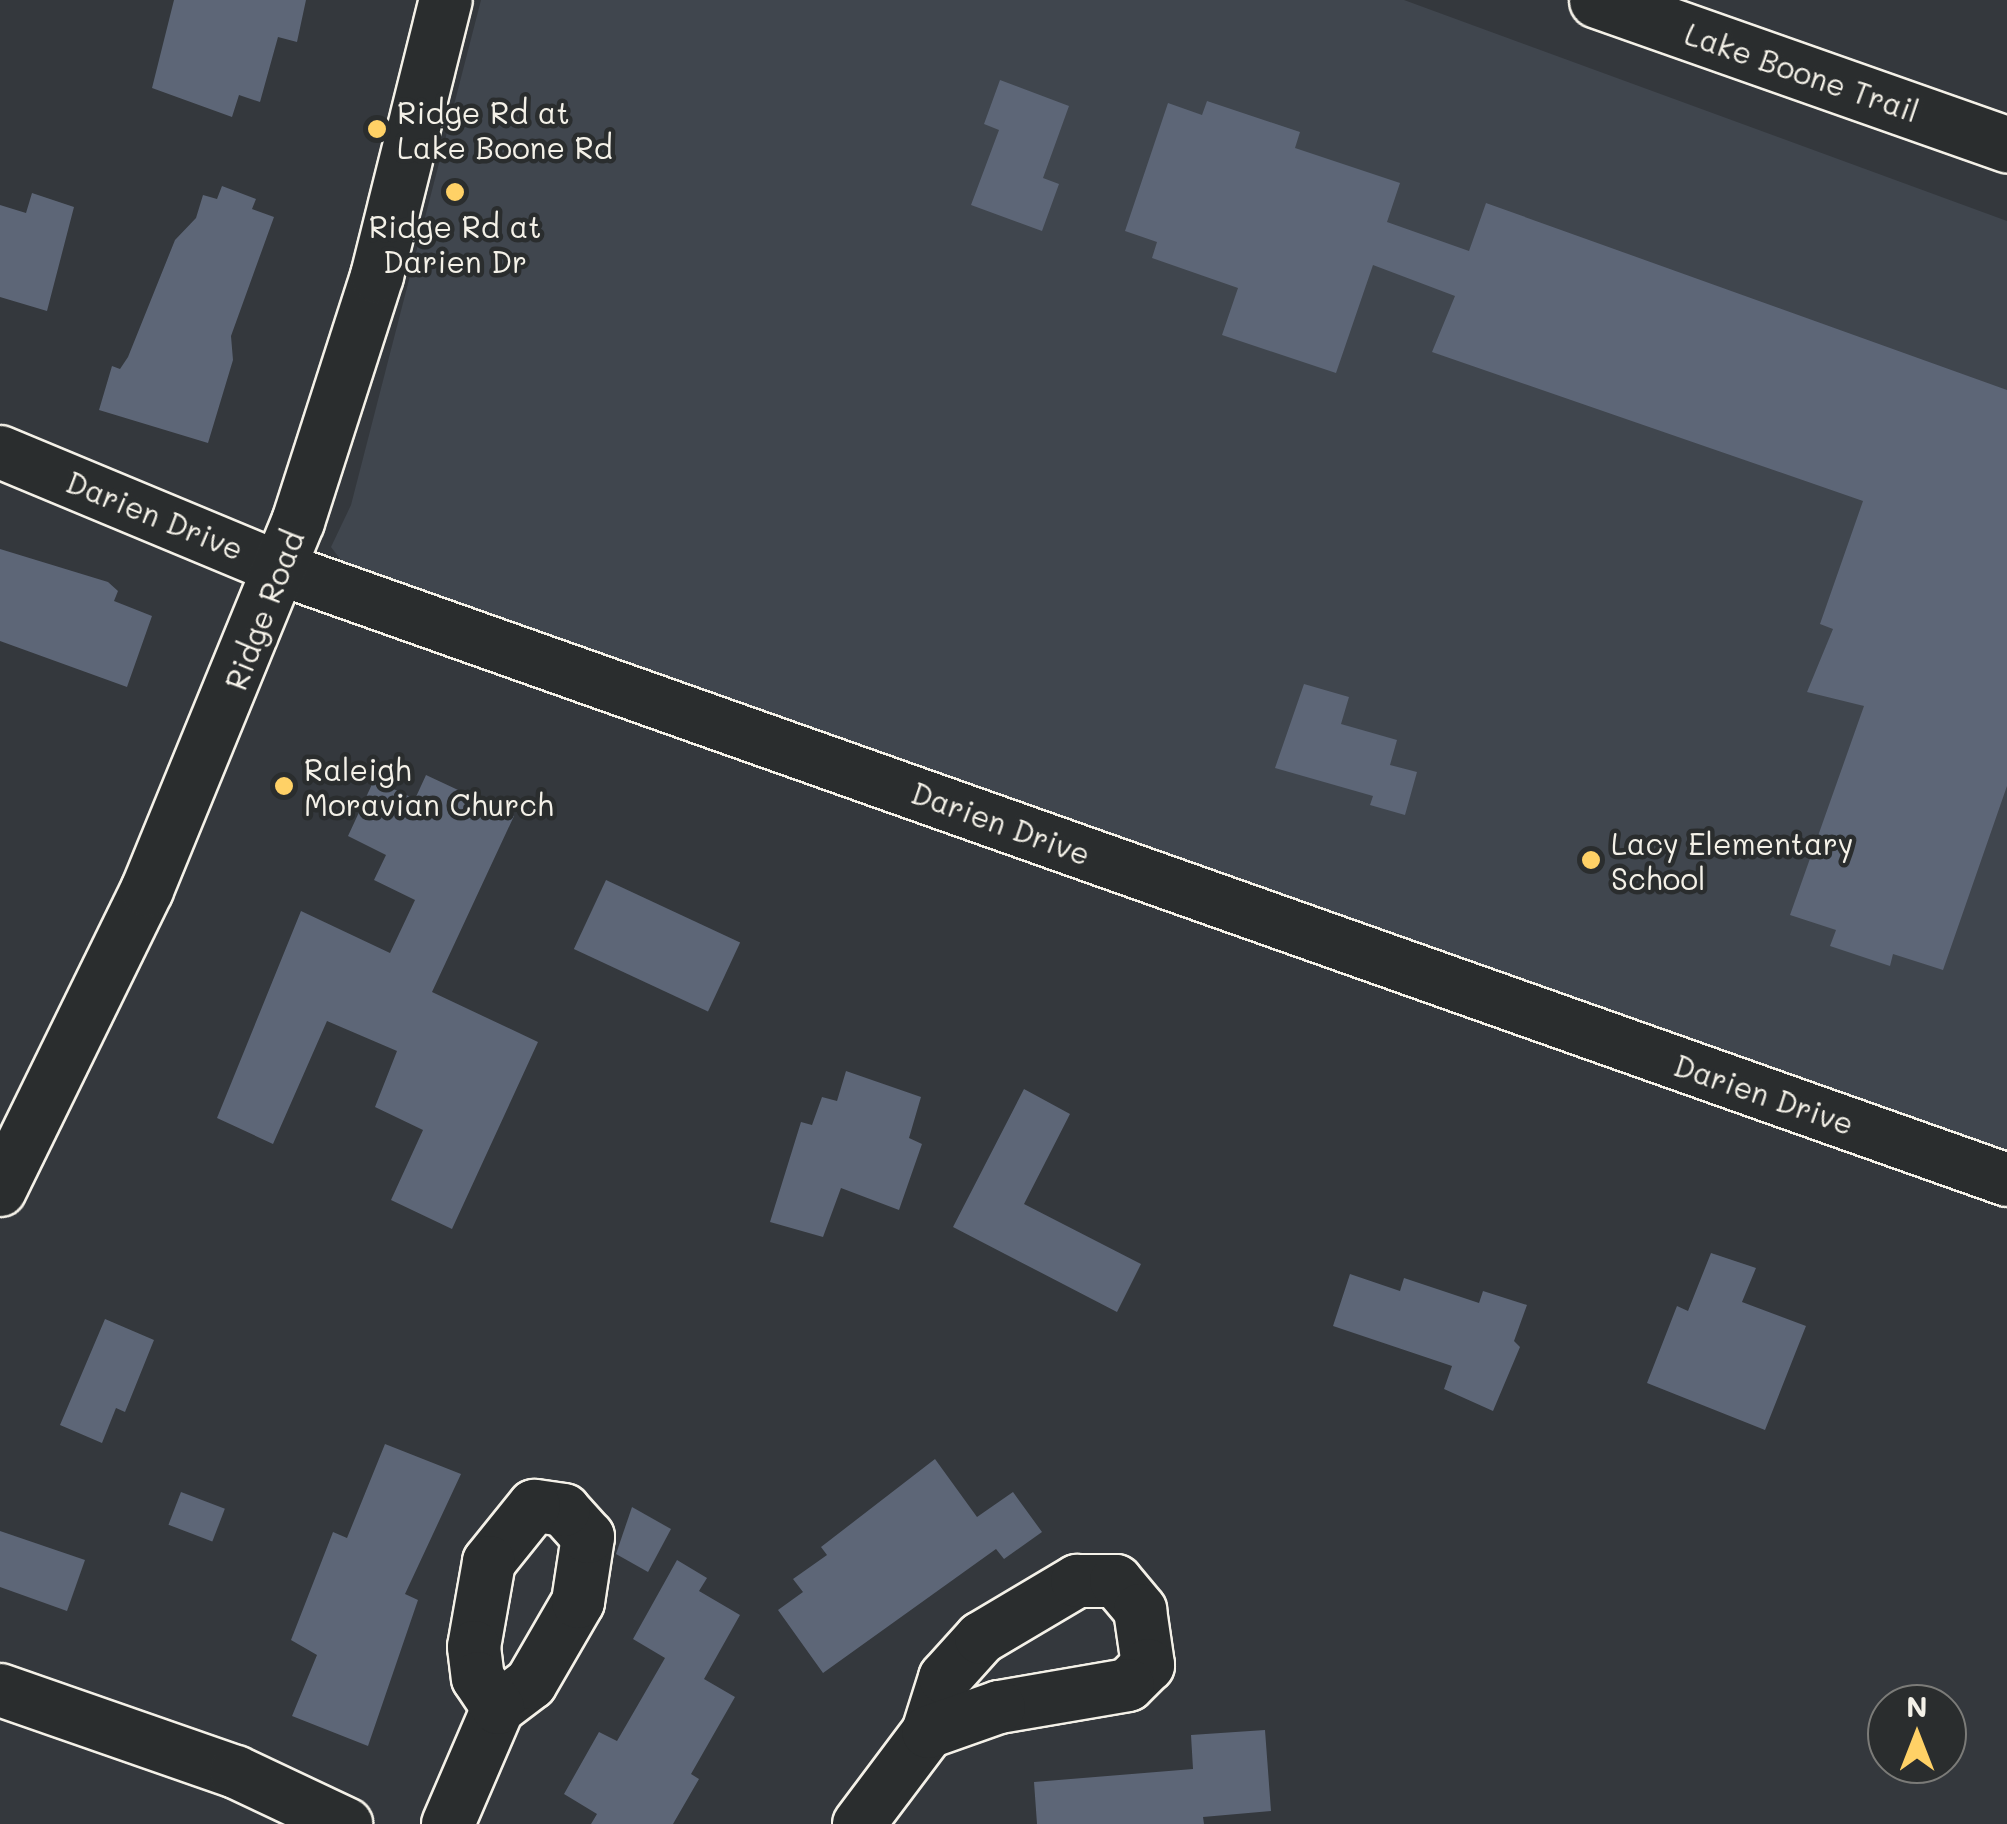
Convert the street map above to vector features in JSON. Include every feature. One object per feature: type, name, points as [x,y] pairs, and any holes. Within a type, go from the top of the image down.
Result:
[{"type":"main road","name":"Lake Boone Trail","points":[[1597,0],[2007,144]]},
{"type":"street","name":"Ridge Road","points":[[0,1190],[147,890],[280,568],[377,276],[446,0]]},
{"type":"street","name":"Darien Drive","points":[[0,452],[280,568],[2007,1180]]},
{"type":"street","points":[[0,1690],[236,1772],[346,1824]]},
{"type":"street","points":[[448,1824],[498,1708]]},
{"type":"street","points":[[858,1824],[928,1732]]},
{"type":"shaded area","name":"Lacy Elementary School","points":[[481,0],[1404,0],[2007,221],[2007,1156],[344,564],[331,547],[351,505]]},
{"type":"building","points":[[174,0],[306,0],[297,42],[278,37],[260,102],[239,95],[232,117],[152,88]]},
{"type":"building","points":[[1000,80],[1069,106],[1043,178],[1059,184],[1042,231],[971,205],[999,130],[984,124]]},
{"type":"building","points":[[1207,101],[1300,132],[1295,148],[1400,183],[1387,222],[1469,251],[1486,203],[2007,390],[2007,786],[1943,970],[1893,954],[1890,966],[1830,946],[1836,930],[1790,915],[1864,706],[1807,692],[1833,629],[1820,624],[1863,501],[1432,352],[1455,296],[1373,265],[1336,373],[1222,335],[1238,288],[1152,258],[1157,242],[1125,231],[1168,103],[1202,115]]},
{"type":"building","points":[[222,186],[256,199],[252,209],[274,217],[231,336],[233,360],[208,443],[99,410],[112,366],[120,369],[128,357],[175,240],[196,218],[203,195],[217,199]]},
{"type":"building","points":[[32,193],[74,207],[47,311],[0,297],[0,205],[26,213]]},
{"type":"building","points":[[0,549],[108,582],[118,591],[114,601],[152,616],[127,687],[0,641]]},
{"type":"building","points":[[1304,684],[1349,697],[1341,724],[1397,740],[1390,765],[1417,772],[1405,815],[1370,805],[1373,796],[1275,768]]},
{"type":"building","points":[[426,775],[514,816],[432,992],[538,1042],[452,1229],[391,1200],[423,1130],[375,1107],[397,1051],[327,1021],[273,1144],[217,1118],[301,911],[390,953],[415,900],[374,880],[386,855],[348,836],[374,780],[415,799]]},
{"type":"building","points":[[606,880],[740,943],[708,1011],[574,949]]},
{"type":"building","points":[[846,1071],[921,1097],[909,1138],[922,1144],[899,1210],[841,1188],[823,1237],[770,1222],[801,1122],[812,1125],[822,1097],[837,1101]]},
{"type":"building","points":[[1024,1089],[1070,1114],[1024,1204],[1141,1264],[1117,1312],[953,1227]]},
{"type":"building","points":[[1711,1253],[1756,1268],[1742,1302],[1806,1326],[1765,1430],[1647,1383],[1677,1306],[1688,1311]]},
{"type":"building","points":[[1350,1274],[1400,1291],[1404,1278],[1479,1303],[1483,1291],[1527,1305],[1514,1341],[1520,1347],[1493,1411],[1444,1389],[1452,1366],[1333,1326]]},
{"type":"building","points":[[105,1319],[154,1340],[125,1412],[116,1408],[102,1443],[60,1425]]},
{"type":"building","points":[[385,1444],[461,1474],[405,1594],[418,1600],[368,1746],[292,1716],[317,1655],[291,1640],[333,1532],[347,1538]]},
{"type":"building","points":[[935,1459],[977,1517],[1013,1492],[1042,1532],[1004,1559],[996,1549],[823,1673],[778,1610],[803,1592],[793,1579],[827,1555],[821,1547]]},
{"type":"building","points":[[181,1492],[225,1509],[212,1542],[168,1525]]},
{"type":"building","points":[[632,1507],[671,1529],[648,1572],[616,1554]]},
{"type":"building","points":[[0,1531],[85,1560],[67,1611],[0,1587]]},
{"type":"building","points":[[677,1560],[707,1578],[699,1591],[740,1615],[704,1679],[735,1697],[691,1774],[699,1779],[673,1824],[591,1824],[597,1814],[564,1794],[599,1732],[617,1741],[665,1658],[633,1639]]},
{"type":"building","points":[[1265,1730],[1271,1811],[1203,1817],[1204,1824],[1037,1824],[1034,1782],[1193,1769],[1191,1735]]},
{"type":"place","name":"Ridge Rd at Lake Boone Rd","points":[[377,129]]},
{"type":"place","name":"Ridge Rd at Darien Dr","points":[[455,192]]},
{"type":"place","name":"Raleigh Moravian Church","points":[[284,786]]},
{"type":"place","name":"Lacy Elementary School","points":[[1591,860]]}]
